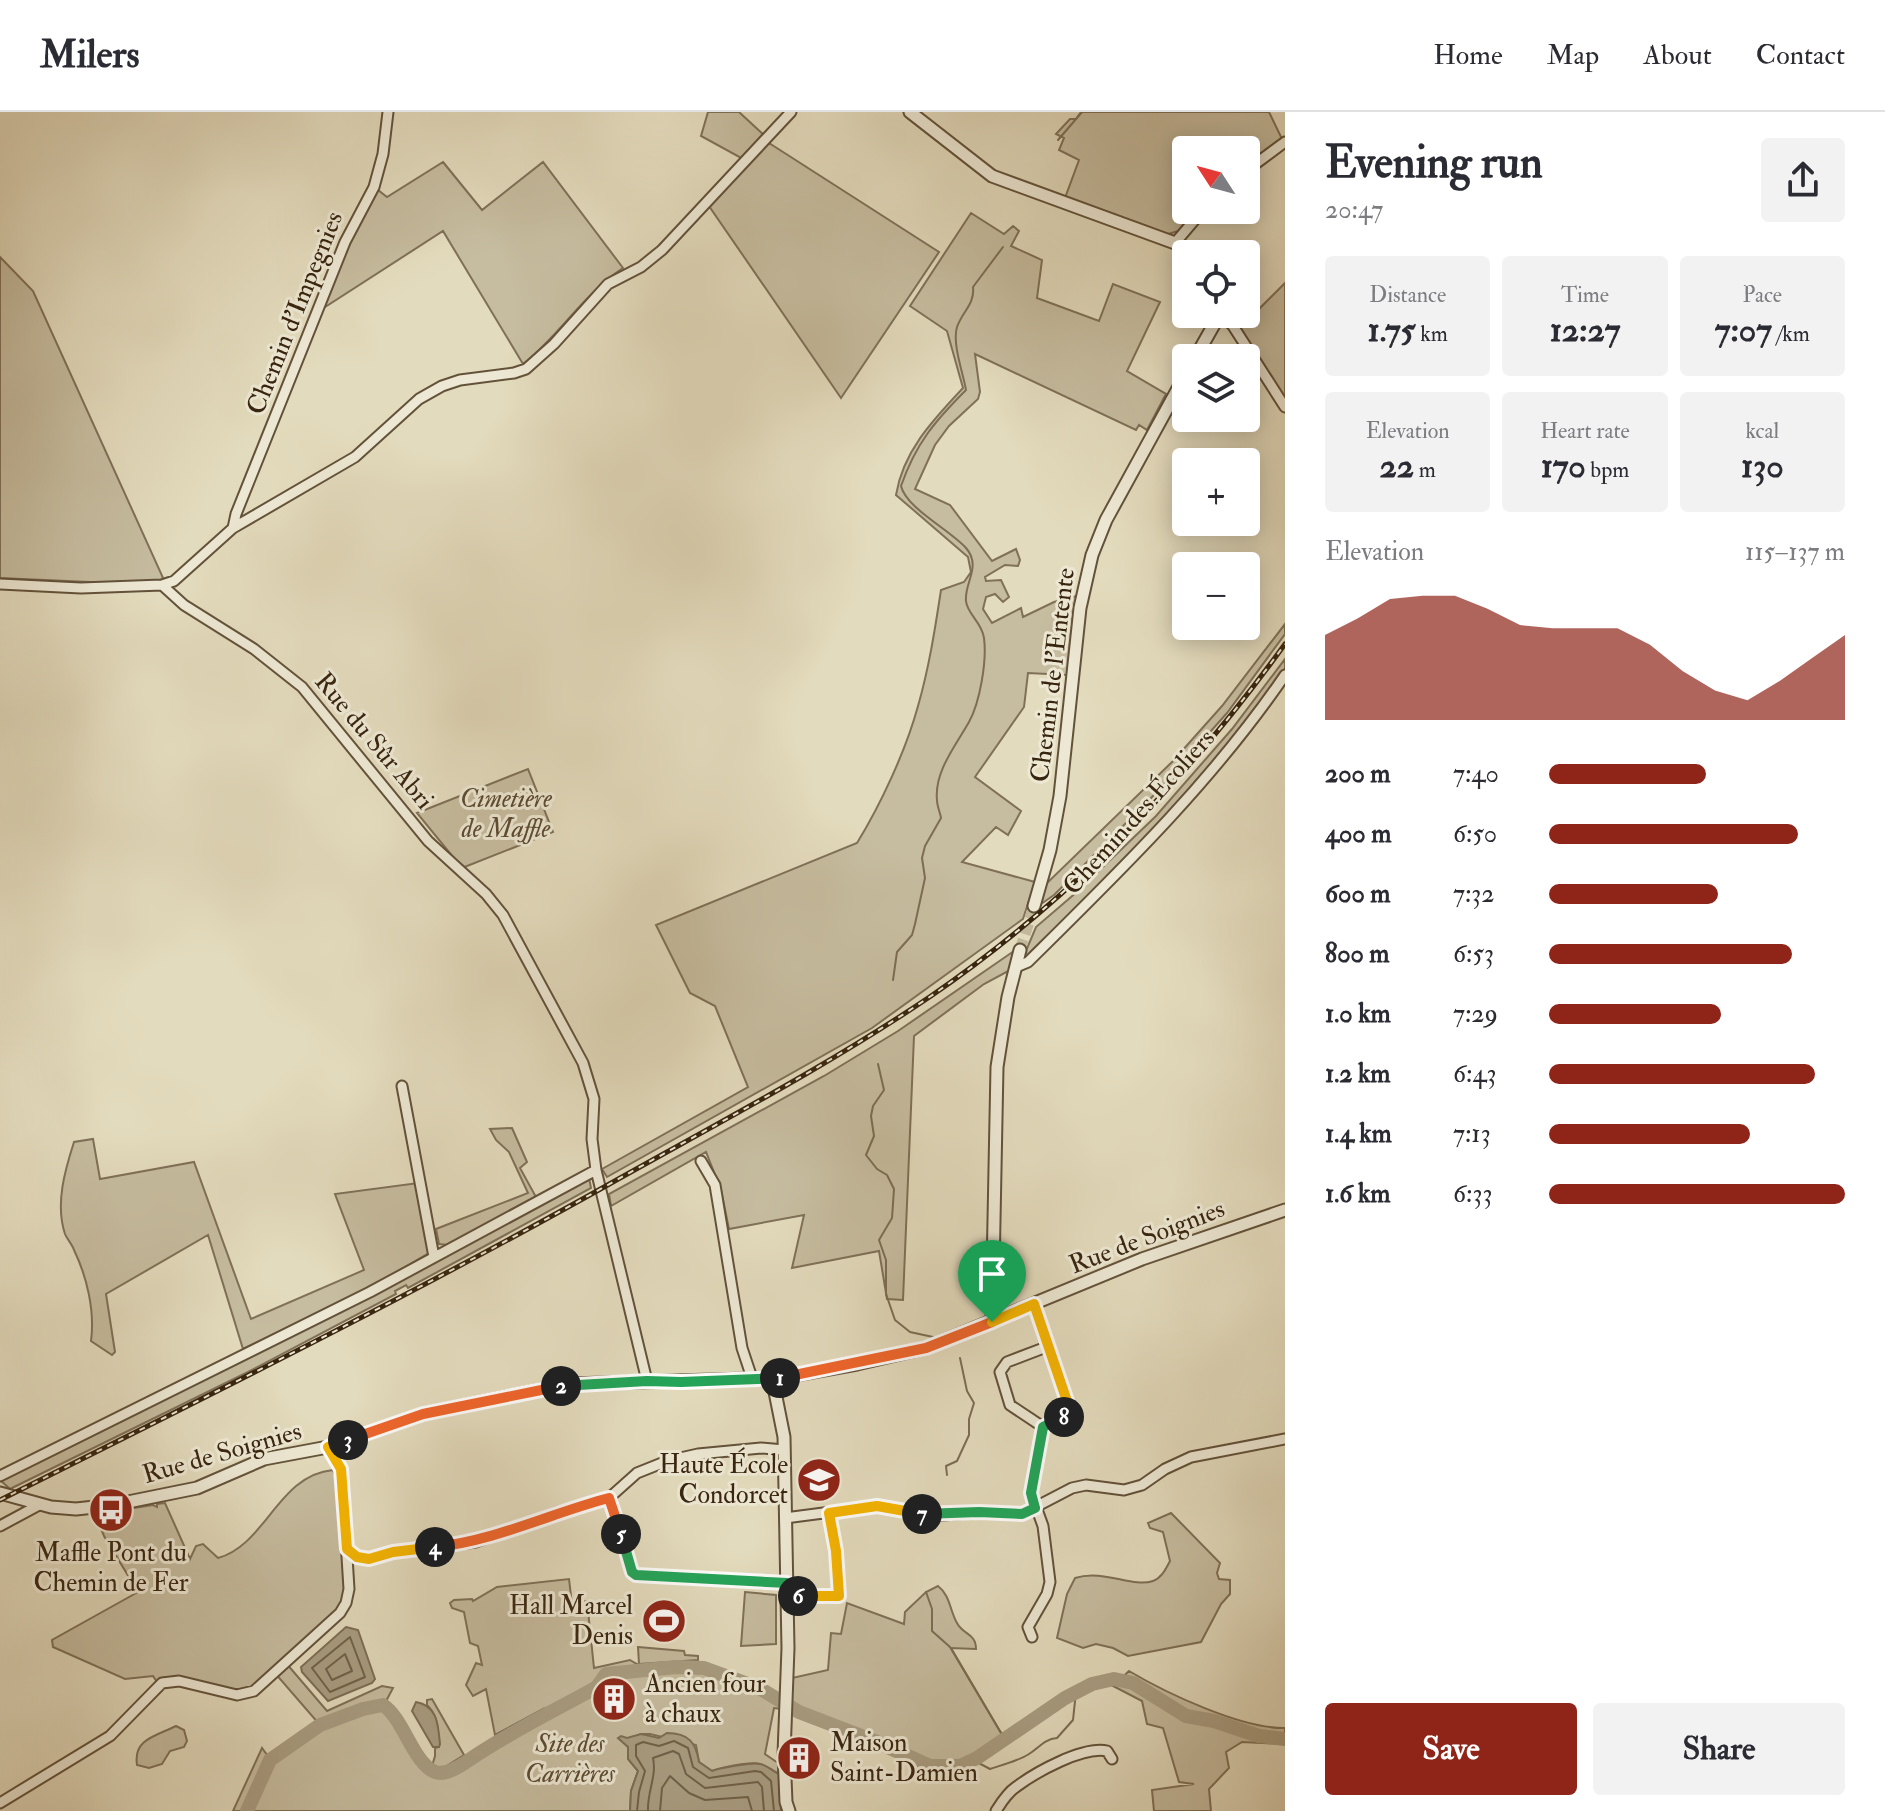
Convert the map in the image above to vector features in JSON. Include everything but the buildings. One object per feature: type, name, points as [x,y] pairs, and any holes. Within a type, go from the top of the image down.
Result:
[{"type":"street","name":"Chemin d'Impegnies","points":[[233,528],[345,242],[374,187],[383,154],[388,112]]},
{"type":"street","points":[[0,584],[81,588],[162,585],[174,581],[233,528],[355,457],[408,407],[431,392],[460,380],[514,373],[536,361],[608,284],[641,267],[662,250],[791,112]]},
{"type":"street","points":[[910,112],[992,176],[1172,242]]},
{"type":"street","points":[[1260,161],[1285,142]]},
{"type":"street","points":[[1178,240],[1191,224]]},
{"type":"street","points":[[1234,328],[1285,407]]},
{"type":"street","name":"Chemin de l'Entente","points":[[1034,906],[1050,850],[1060,796],[1080,608],[1092,555],[1106,520],[1172,400]]},
{"type":"street","name":"Rue du Sûr Abri","points":[[162,585],[184,605],[254,649],[302,687],[428,841],[486,894],[503,915],[583,1063],[594,1099],[592,1139],[596,1170],[647,1381]]},
{"type":"street","name":"Chemin des Écoliers","points":[[1016,967],[1028,962],[1151,840],[1242,732],[1285,675]]},
{"type":"street","points":[[992,1322],[997,1067],[1020,950]]},
{"type":"street","points":[[402,1086],[434,1257]]},
{"type":"street","points":[[701,1161],[715,1185],[742,1348],[752,1378]]},
{"type":"street","points":[[0,1476],[370,1292],[596,1170]]},
{"type":"street","name":"Rue de Soignies","points":[[0,1493],[39,1505],[76,1509],[113,1505],[186,1492],[264,1459],[328,1447],[423,1414],[569,1384],[779,1378],[857,1364],[926,1348],[1142,1259],[1285,1210]]},
{"type":"street","points":[[1034,1304],[1069,1407],[1064,1417],[1043,1427]]},
{"type":"street","points":[[1043,1427],[1010,1405],[1000,1372],[1007,1362],[1049,1346]]},
{"type":"street","points":[[766,1378],[775,1392],[783,1425],[788,1643],[784,1763],[789,1811]]},
{"type":"street","points":[[775,1392],[779,1378]]},
{"type":"street","points":[[1032,1637],[1028,1627],[1047,1594],[1050,1582],[1043,1526],[1031,1493],[1043,1427]]},
{"type":"street","points":[[785,1518],[877,1506],[932,1516],[979,1512],[1022,1514],[1072,1488],[1086,1485],[1124,1490],[1142,1485],[1165,1469],[1191,1457],[1285,1439]]},
{"type":"street","points":[[0,1803],[110,1736],[162,1683],[179,1681],[229,1694],[243,1695],[254,1691],[342,1610],[349,1593],[341,1469],[328,1447]]},
{"type":"street","points":[[347,1549],[357,1557],[369,1559],[393,1552],[476,1542],[556,1513],[609,1498],[637,1473],[667,1461],[723,1451],[784,1450]]},
{"type":"street","points":[[609,1498],[632,1572],[636,1575],[839,1596],[836,1551],[829,1513]]},
{"type":"street","points":[[0,1526],[39,1505]]},
{"type":"street","points":[[996,1811],[1014,1788],[1077,1753],[1096,1749],[1107,1751],[1112,1759]]},
{"type":"green space","points":[[708,112],[739,112],[765,136],[743,159],[701,136]]},
{"type":"green space","points":[[1081,112],[1269,112],[1282,139],[1260,156],[1260,136],[1172,136],[1172,224],[1185,224],[1178,231],[1165,235],[1065,198],[1079,160],[1059,150],[1064,138],[1056,134],[1070,119],[1076,119]]},
{"type":"green space","points":[[769,143],[939,252],[841,398],[709,206]]},
{"type":"green space","points":[[443,162],[482,210],[543,162],[623,268],[596,290],[523,364],[443,231],[322,309],[354,228],[378,190],[387,197]]},
{"type":"green space","points":[[971,213],[1004,234],[1013,226],[1019,231],[1011,246],[1042,260],[1037,298],[1099,321],[1113,284],[1160,302],[1127,371],[1166,394],[1147,430],[1139,425],[1136,430],[975,354],[980,392],[978,399],[949,426],[935,445],[915,489],[950,505],[992,561],[1016,549],[1020,560],[1018,566],[1005,565],[985,577],[986,581],[1001,580],[1009,597],[1003,602],[995,594],[986,597],[983,609],[992,623],[1021,608],[1023,617],[1054,602],[1076,596],[1068,675],[1028,673],[1024,707],[975,777],[1021,811],[1008,835],[996,827],[962,862],[1035,882],[1023,919],[872,1028],[607,1177],[602,1169],[748,1087],[715,1006],[690,993],[656,925],[857,843],[892,776],[913,723],[929,663],[941,590],[964,582],[971,572],[968,557],[896,495],[912,450],[930,424],[963,388],[947,331],[910,306]]},
{"type":"green space","points":[[0,257],[33,291],[164,580],[112,583],[0,578]]},
{"type":"green space","points":[[1285,283],[1285,399],[1260,360],[1260,344],[1250,344],[1240,328],[1260,328],[1260,308]]},
{"type":"green space","points":[[1285,624],[1285,634],[1227,713],[1154,795],[1054,895],[1041,904],[1046,884],[1173,761],[1222,706]]},
{"type":"green space","points":[[1285,659],[1285,672],[1169,814],[1026,960],[1023,958],[1036,927],[1156,816],[1232,729]]},
{"type":"green space","name":"Cimetière de Maffle","points":[[528,769],[553,832],[462,868],[417,813]]},
{"type":"green space","points":[[1014,951],[1012,969],[984,984],[914,1036],[903,1300],[887,1299],[879,1251],[792,1268],[804,1215],[729,1229],[721,1190],[706,1152],[611,1206],[609,1194],[824,1076],[898,1031]]},
{"type":"green space","points":[[512,1128],[527,1162],[520,1168],[536,1197],[448,1245],[439,1244],[436,1229],[528,1193],[509,1152],[490,1129]]},
{"type":"green space","points":[[93,1139],[100,1179],[194,1162],[251,1319],[364,1270],[335,1194],[418,1183],[429,1253],[371,1287],[243,1349],[208,1235],[106,1294],[115,1352],[112,1355],[91,1341],[89,1294],[79,1260],[62,1223],[61,1199],[74,1142]]},
{"type":"green space","points":[[589,1178],[591,1188],[248,1372],[10,1489],[0,1480]]},
{"type":"green space","name":"Site des Carrières","points":[[333,1470],[338,1482],[344,1584],[349,1589],[346,1603],[286,1663],[327,1711],[382,1686],[393,1688],[384,1705],[424,1762],[439,1772],[457,1768],[541,1716],[543,1709],[495,1735],[486,1689],[473,1696],[466,1685],[476,1663],[482,1665],[478,1646],[470,1643],[464,1612],[452,1608],[450,1603],[454,1600],[473,1601],[497,1587],[569,1579],[572,1604],[587,1601],[594,1668],[630,1660],[656,1668],[704,1668],[724,1673],[780,1702],[782,1709],[774,1708],[765,1754],[778,1763],[779,1774],[756,1763],[712,1771],[699,1762],[696,1745],[641,1734],[623,1742],[628,1747],[628,1759],[638,1771],[631,1791],[630,1811],[233,1811],[262,1748],[270,1759],[320,1725],[275,1673],[243,1695],[179,1681],[159,1685],[153,1676],[125,1679],[53,1647],[52,1640],[138,1592],[104,1536],[95,1514],[153,1505],[157,1507],[157,1504],[165,1503],[190,1559],[196,1546],[203,1544],[218,1558],[234,1551],[248,1539],[299,1484],[314,1475]]},
{"type":"green space","points":[[1171,1513],[1220,1563],[1219,1579],[1230,1580],[1230,1594],[1221,1604],[1201,1642],[1128,1656],[1113,1648],[1096,1644],[1083,1648],[1057,1638],[1067,1594],[1075,1578],[1096,1576],[1145,1583],[1161,1575],[1170,1561],[1163,1532],[1150,1528],[1148,1523]]},
{"type":"green space","points":[[938,1586],[960,1627],[974,1640],[976,1649],[951,1648],[1004,1738],[960,1766],[930,1766],[792,1706],[792,1678],[828,1670],[831,1633],[841,1634],[847,1603],[904,1624],[905,1612],[926,1592]]},
{"type":"green space","points":[[745,1592],[776,1595],[776,1644],[741,1646]]},
{"type":"green space","points":[[638,1647],[684,1651],[685,1655],[698,1656],[698,1660],[639,1664]]},
{"type":"green space","points":[[1129,1671],[1183,1699],[1226,1716],[1267,1727],[1285,1728],[1285,1744],[1242,1742],[1226,1752],[1229,1768],[1209,1789],[1211,1811],[1154,1811],[1152,1790],[1194,1784],[1179,1782],[1163,1728],[1147,1724],[1142,1701],[1113,1686]]},
{"type":"green space","points":[[432,1699],[464,1755],[440,1770],[432,1766],[435,1748],[439,1747],[436,1719],[427,1705],[427,1700]]},
{"type":"green space","points":[[176,1726],[184,1730],[187,1741],[184,1747],[170,1751],[162,1764],[149,1768],[137,1765],[142,1744]]},
{"type":"water","points":[[346,1627],[358,1630],[375,1679],[328,1701],[301,1667]]},
{"type":"water","points":[[416,1702],[429,1708],[436,1717],[439,1747],[433,1747],[412,1711]]},
{"type":"water","points":[[667,1733],[690,1740],[699,1762],[712,1771],[756,1764],[779,1774],[781,1811],[630,1811],[631,1791],[638,1771],[628,1759],[628,1747],[618,1738],[641,1734],[659,1738]]},
{"type":"waterway","points":[[1058,140],[1082,112]]},
{"type":"waterway","points":[[893,980],[897,952],[912,935],[915,924],[925,878],[922,858],[925,846],[941,818],[937,800],[939,779],[976,704],[985,647],[983,632],[966,601],[973,568],[971,555],[959,541],[911,502],[901,486],[913,457],[928,434],[966,390],[957,349],[957,327],[970,303],[973,287],[1003,247]]},
{"type":"waterway","points":[[878,1064],[884,1090],[873,1106],[874,1136],[866,1155],[877,1169],[887,1175],[894,1189],[892,1218],[879,1240],[886,1260],[886,1294],[895,1320],[910,1332],[933,1337]]},
{"type":"waterway","points":[[947,1475],[946,1466],[957,1461],[969,1435],[969,1419],[974,1403],[967,1391],[960,1358]]},
{"type":"waterway","points":[[926,1592],[932,1609],[932,1631],[950,1647],[1004,1738]]},
{"type":"waterway","points":[[247,1811],[270,1760],[320,1725],[363,1709],[383,1705],[397,1720],[427,1767],[444,1773],[597,1687],[606,1674],[676,1667],[704,1668],[759,1688],[799,1712],[930,1766],[960,1766],[977,1758],[1065,1698],[1092,1684],[1114,1679],[1133,1683],[1186,1716],[1214,1721],[1259,1736],[1285,1739]]},
{"type":"waterway","points":[[973,1760],[990,1769],[1020,1759],[1045,1742],[1057,1738],[1073,1720],[1076,1692]]},
{"type":"tunnel","points":[[1020,950],[1034,906]]},
{"type":"railway","points":[[0,1500],[308,1345],[537,1224],[814,1069],[931,996],[1031,920],[1123,835],[1208,743],[1285,644]]},
{"type":"place","name":"Haute École Condorcet","points":[[819,1480]]},
{"type":"place","name":"Maffle Pont du Chemin de Fer","points":[[111,1510]]},
{"type":"place","name":"Hall Marcel Denis","points":[[664,1621]]},
{"type":"place","name":"Ancien four à chaux","points":[[614,1699]]},
{"type":"place","name":"Maison Saint-Damien","points":[[799,1758]]},
{"type":"route","points":[[1034,1304],[1069,1407],[1064,1417],[1043,1427],[1031,1493],[1035,1508],[1022,1514],[979,1512],[932,1516],[890,1507],[868,1506],[829,1513],[836,1551],[839,1596],[787,1596],[787,1583],[636,1575],[632,1572],[609,1498],[556,1513],[476,1542],[393,1552],[369,1559],[357,1557],[347,1549],[341,1469],[328,1447],[382,1427],[423,1414],[569,1384],[793,1377],[926,1348],[992,1322],[1034,1304]]}]
